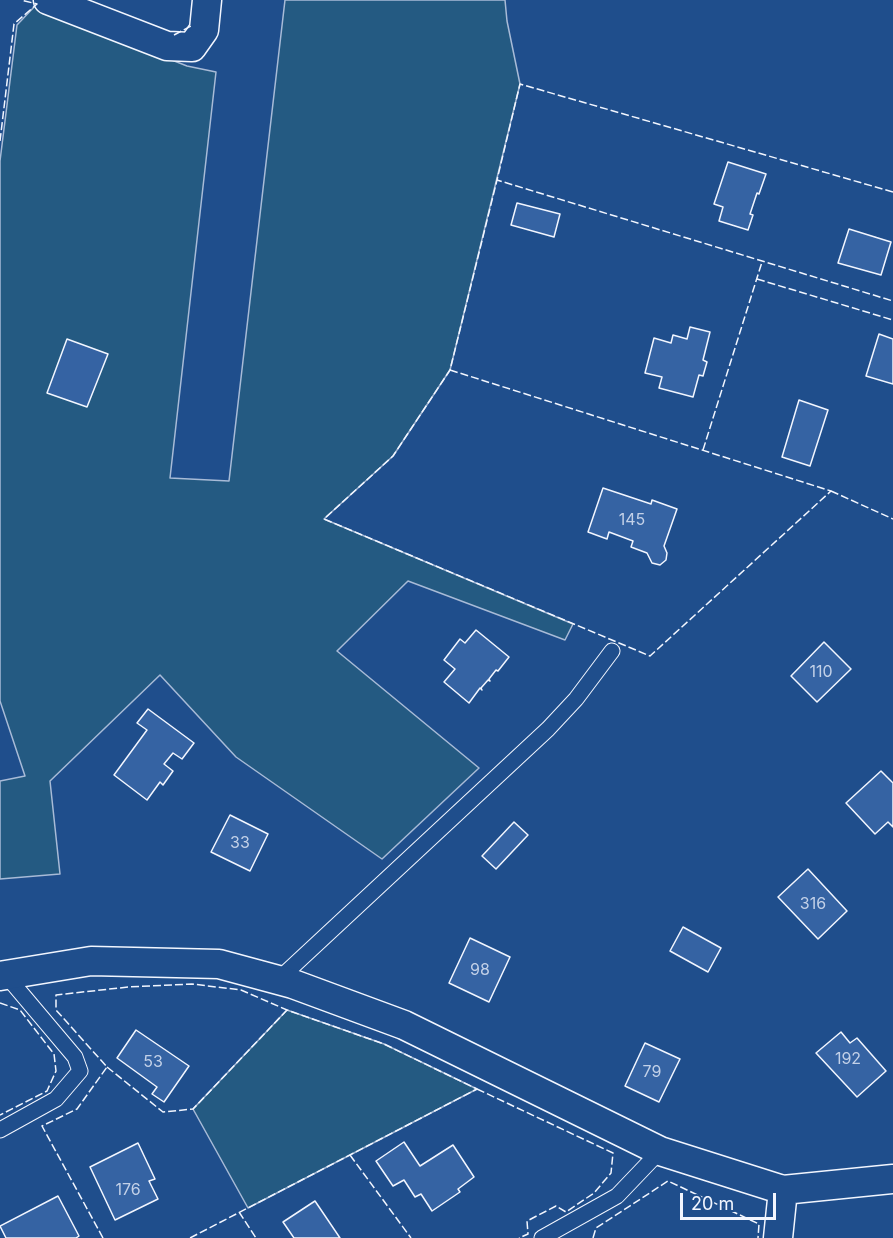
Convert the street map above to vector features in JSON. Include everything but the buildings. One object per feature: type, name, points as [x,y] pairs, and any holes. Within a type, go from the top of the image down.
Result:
[{"type":"street","points":[[48,0],[167,46],[192,47],[204,30],[207,0]]},
{"type":"street","points":[[3,975],[91,961],[219,964],[278,980],[404,1025],[660,1151],[783,1190],[893,1179]]},
{"type":"street","points":[[778,1238],[783,1190]]},
{"type":"lane","points":[[278,980],[548,729],[583,691],[612,651]]},
{"type":"lane","points":[[0,1131],[56,1099],[81,1071],[75,1057],[3,975]]},
{"type":"lane","points":[[542,1238],[617,1196],[660,1151]]},
{"type":"shaded area","points":[[285,0],[505,0],[520,84],[450,370],[393,456],[324,519],[573,624],[565,640],[408,581],[337,651],[479,768],[382,859],[236,757],[160,675],[50,781],[60,874],[0,879],[0,781],[25,776],[0,701],[0,161],[17,25],[35,6],[187,66],[216,72],[170,478],[229,481]]},
{"type":"shaded area","points":[[287,1010],[384,1044],[477,1089],[248,1208],[193,1109]]},
{"type":"fence","points":[[0,141],[14,24],[37,4],[21,0]]},
{"type":"fence","points":[[174,35],[193,25]]},
{"type":"fence","points":[[893,192],[520,84],[497,180],[893,301]]},
{"type":"fence","points":[[450,370],[831,491],[650,656],[324,519],[393,456],[450,370],[497,180]]},
{"type":"fence","points":[[703,450],[762,262]]},
{"type":"fence","points":[[757,279],[893,320]]},
{"type":"fence","points":[[831,491],[893,519]]},
{"type":"fence","points":[[103,1238],[42,1126],[77,1109],[107,1067],[56,1010],[56,995],[128,987],[192,984],[241,990],[287,1010],[384,1044],[477,1089],[190,1238]]},
{"type":"fence","points":[[0,1003],[20,1010],[54,1054],[56,1071],[47,1091],[0,1115]]},
{"type":"fence","points":[[107,1067],[163,1112],[193,1109],[287,1010]]},
{"type":"fence","points":[[477,1089],[613,1153],[611,1173],[594,1193],[566,1212],[556,1206],[527,1221],[528,1234],[519,1238]]},
{"type":"fence","points":[[350,1155],[411,1238]]},
{"type":"fence","points":[[593,1238],[596,1228],[668,1181],[759,1224],[758,1238]]},
{"type":"fence","points":[[239,1212],[256,1238]]}]
